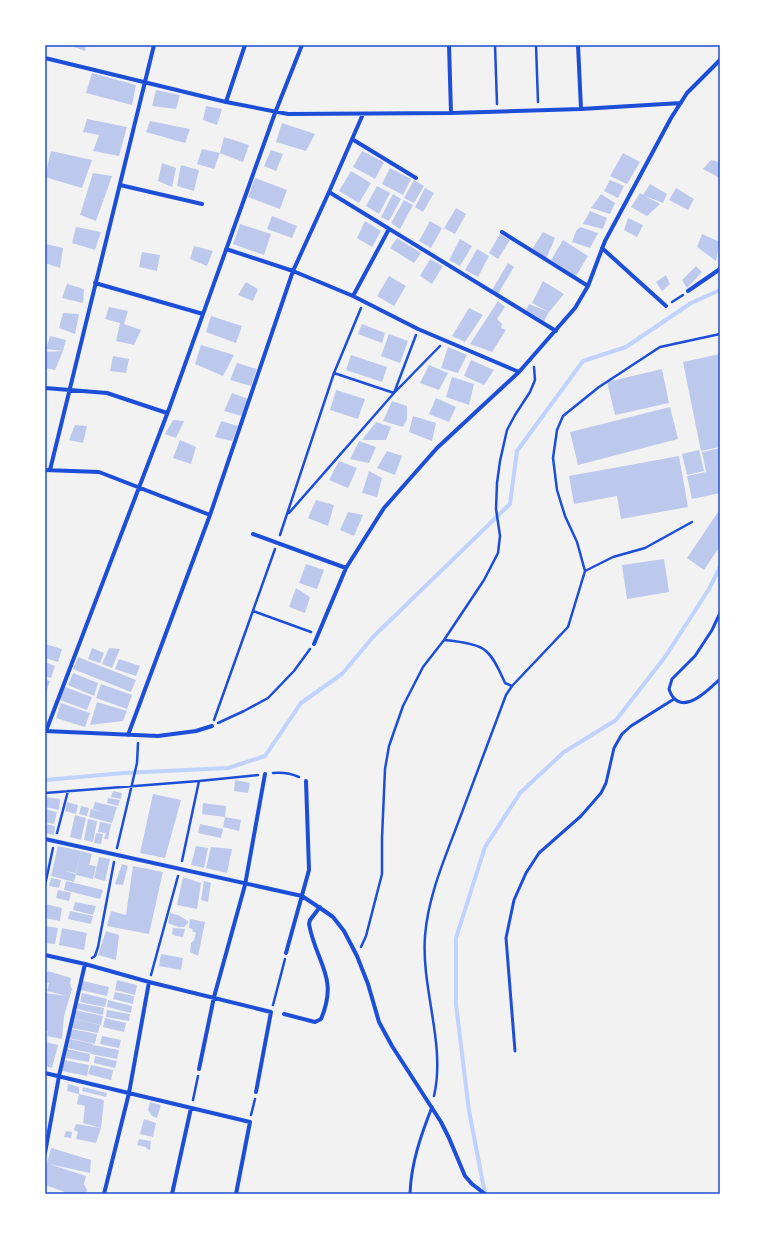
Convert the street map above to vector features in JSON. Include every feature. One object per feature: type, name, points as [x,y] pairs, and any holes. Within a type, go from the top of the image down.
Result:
[{"type":"street","points":[[154,45],[96,283],[47,470],[100,472],[210,515]]},
{"type":"street","points":[[226,102],[246,45]]},
{"type":"street","points":[[212,726],[196,731],[158,736],[45,731],[167,413],[302,45]]},
{"type":"street","points":[[449,45],[451,113]]},
{"type":"street","points":[[578,45],[581,108]]},
{"type":"street","points":[[45,58],[226,102],[276,113],[301,115],[498,112],[681,102]]},
{"type":"street","points":[[314,644],[346,568],[384,508],[408,479],[438,448],[519,372],[575,308],[588,286],[602,248],[670,118],[691,89],[720,60]]},
{"type":"street","points":[[128,735],[210,515],[293,271],[363,114]]},
{"type":"street","points":[[352,139],[416,178]]},
{"type":"street","points":[[120,185],[202,204]]},
{"type":"street","points":[[329,192],[556,331]]},
{"type":"street","points":[[352,296],[389,229]]},
{"type":"street","points":[[502,232],[588,286]]},
{"type":"street","points":[[602,248],[666,306]]},
{"type":"street","points":[[226,249],[293,271],[352,296],[418,329],[519,372]]},
{"type":"street","points":[[688,291],[720,270]]},
{"type":"street","points":[[96,283],[203,314]]},
{"type":"street","points":[[45,388],[107,393],[167,413]]},
{"type":"street","points":[[253,534],[346,568]]},
{"type":"street","points":[[199,1069],[214,997],[245,885],[265,774]]},
{"type":"street","points":[[286,953],[309,870],[306,781]]},
{"type":"street","points":[[45,839],[180,868],[245,885],[302,896],[333,917],[339,924],[357,956],[368,984],[379,1022],[403,1064],[432,1107],[450,1138],[465,1176],[485,1194]]},
{"type":"street","points":[[284,1014],[315,1022],[321,1019],[326,1009],[329,994],[328,982],[309,924],[310,920],[320,907]]},
{"type":"street","points":[[45,955],[271,1012],[256,1092]]},
{"type":"street","points":[[45,1153],[59,1076],[85,964]]},
{"type":"street","points":[[104,1194],[130,1093],[149,982]]},
{"type":"street","points":[[45,1073],[250,1122],[236,1194]]},
{"type":"street","points":[[172,1194],[192,1108]]},
{"type":"lane","points":[[720,613],[712,630],[695,656],[672,679],[669,689],[674,698],[682,703],[690,703],[720,679]]},
{"type":"lane","points":[[515,1051],[506,938],[514,900],[526,873],[539,853],[580,816],[601,793],[606,783],[614,748],[622,734],[631,726],[674,698]]},
{"type":"lane","points":[[410,1194],[410,1182],[417,1146],[432,1107]]},
{"type":"path","points":[[495,45],[498,112]]},
{"type":"path","points":[[536,45],[538,110]]},
{"type":"path","points":[[666,306],[688,291]]},
{"type":"path","points":[[212,726],[277,543],[334,373],[364,302]]},
{"type":"path","points":[[394,393],[418,329]]},
{"type":"path","points":[[432,1107],[438,1068],[425,962],[425,936],[430,902],[451,841],[506,695],[512,686],[568,627],[585,571],[577,542],[565,516],[557,490],[553,458],[557,430],[563,416],[599,386],[660,347],[720,334]]},
{"type":"path","points":[[287,514],[394,393],[445,340]]},
{"type":"path","points":[[357,956],[366,936],[382,874],[385,769],[389,746],[404,706],[423,667],[444,640],[484,580],[498,553],[500,536],[496,509],[500,461],[507,430],[530,392],[535,380],[533,357]]},
{"type":"path","points":[[334,373],[394,393]]},
{"type":"path","points":[[585,571],[613,557],[645,548],[692,522]]},
{"type":"path","points":[[253,611],[318,634]]},
{"type":"path","points":[[444,640],[468,644],[486,650],[498,666],[505,683],[512,686]]},
{"type":"path","points":[[212,726],[244,712],[268,698],[294,671],[314,644]]},
{"type":"path","points":[[85,964],[95,956],[98,947],[115,854],[137,763],[138,736]]},
{"type":"path","points":[[45,793],[199,781],[281,772],[293,774],[306,781]]},
{"type":"path","points":[[149,982],[180,868],[199,781]]},
{"type":"path","points":[[271,1012],[286,953]]},
{"type":"path","points":[[192,1108],[199,1069]]},
{"type":"path","points":[[250,1122],[256,1092]]},
{"type":"building","points":[[69,45],[86,45],[85,51]]},
{"type":"building","points":[[92,73],[136,85],[132,105],[86,93]]},
{"type":"building","points":[[156,90],[180,95],[176,109],[152,106]]},
{"type":"building","points":[[206,106],[222,109],[217,125],[203,120]]},
{"type":"building","points":[[87,119],[127,127],[119,156],[93,151],[99,135],[83,132]]},
{"type":"building","points":[[150,121],[190,129],[185,143],[146,132]]},
{"type":"building","points":[[282,123],[315,134],[306,151],[276,142]]},
{"type":"building","points":[[224,137],[249,145],[243,162],[220,153]]},
{"type":"building","points":[[202,149],[220,153],[214,169],[197,164]]},
{"type":"building","points":[[271,150],[283,154],[276,171],[264,166]]},
{"type":"building","points":[[51,151],[92,160],[82,188],[45,177]]},
{"type":"building","points":[[362,151],[384,162],[375,179],[353,167]]},
{"type":"building","points":[[623,153],[640,162],[627,184],[610,176]]},
{"type":"building","points":[[711,160],[720,162],[720,178],[703,169]]},
{"type":"building","points":[[162,163],[176,168],[172,187],[158,181]]},
{"type":"building","points":[[181,165],[199,170],[194,191],[177,186]]},
{"type":"building","points":[[390,168],[411,179],[403,195],[382,184]]},
{"type":"building","points":[[351,171],[371,183],[359,203],[339,191]]},
{"type":"building","points":[[93,173],[112,176],[96,221],[80,215]]},
{"type":"building","points":[[255,178],[287,190],[280,209],[248,197]]},
{"type":"building","points":[[414,180],[424,186],[414,203],[404,198]]},
{"type":"building","points":[[610,180],[624,186],[618,198],[604,191]]},
{"type":"building","points":[[650,184],[667,194],[663,203],[645,196],[660,204],[647,216],[631,207],[640,193],[643,195]]},
{"type":"building","points":[[377,186],[390,193],[379,214],[366,206]]},
{"type":"building","points":[[425,188],[434,193],[423,212],[415,207]]},
{"type":"building","points":[[676,188],[694,199],[688,210],[669,200]]},
{"type":"building","points":[[393,194],[401,199],[389,221],[381,217]]},
{"type":"building","points":[[601,194],[615,203],[610,214],[591,208]]},
{"type":"building","points":[[404,200],[413,205],[400,229],[391,223]]},
{"type":"building","points":[[456,208],[466,214],[455,234],[444,228]]},
{"type":"building","points":[[590,211],[607,218],[603,229],[583,224]]},
{"type":"building","points":[[272,216],[297,226],[292,238],[267,229]]},
{"type":"building","points":[[628,218],[643,225],[637,237],[624,230]]},
{"type":"building","points":[[365,221],[381,231],[372,247],[357,238]]},
{"type":"building","points":[[430,221],[442,228],[431,248],[419,241]]},
{"type":"building","points":[[240,224],[271,234],[264,255],[233,244]]},
{"type":"building","points":[[76,227],[101,232],[95,250],[72,243]]},
{"type":"building","points":[[580,227],[598,233],[590,248],[572,242],[576,231]]},
{"type":"building","points":[[543,232],[555,238],[546,259],[531,251]]},
{"type":"building","points":[[500,234],[510,240],[498,259],[489,253]]},
{"type":"building","points":[[702,234],[720,242],[716,261],[697,247]]},
{"type":"building","points":[[397,238],[421,253],[414,263],[390,248]]},
{"type":"building","points":[[460,239],[472,246],[460,266],[449,260]]},
{"type":"building","points":[[563,240],[588,256],[576,276],[551,260]]},
{"type":"building","points":[[46,244],[63,248],[60,268],[45,263]]},
{"type":"building","points":[[194,246],[213,251],[207,266],[190,259]]},
{"type":"building","points":[[477,249],[489,256],[478,277],[465,270]]},
{"type":"building","points":[[142,252],[160,255],[157,271],[139,267]]},
{"type":"building","points":[[430,259],[443,266],[432,284],[420,276]]},
{"type":"building","points":[[508,263],[514,267],[498,294],[492,290]]},
{"type":"building","points":[[696,266],[702,272],[687,288],[682,280]]},
{"type":"building","points":[[666,275],[670,284],[662,291],[656,282]]},
{"type":"building","points":[[389,276],[406,286],[394,306],[377,296]]},
{"type":"building","points":[[543,281],[564,294],[549,312],[532,303]]},
{"type":"building","points":[[246,282],[258,289],[253,301],[238,295]]},
{"type":"building","points":[[67,284],[84,289],[83,303],[62,298]]},
{"type":"building","points":[[498,301],[505,307],[497,319],[502,324],[501,328],[506,330],[492,352],[470,344]]},
{"type":"building","points":[[529,304],[549,312],[544,321],[526,310]]},
{"type":"building","points":[[109,307],[128,311],[124,324],[141,330],[134,345],[116,341],[120,323],[105,319]]},
{"type":"building","points":[[469,308],[483,315],[465,342],[452,336]]},
{"type":"building","points":[[63,313],[79,314],[75,334],[59,328]]},
{"type":"building","points":[[211,316],[242,326],[236,343],[206,332]]},
{"type":"building","points":[[362,324],[385,333],[382,343],[358,334]]},
{"type":"building","points":[[389,334],[408,341],[400,363],[381,356]]},
{"type":"building","points":[[50,336],[66,340],[63,351],[46,349]]},
{"type":"building","points":[[201,345],[234,355],[223,376],[195,364]]},
{"type":"building","points":[[448,347],[467,355],[458,373],[441,368]]},
{"type":"building","points":[[63,351],[55,370],[45,368],[45,352]]},
{"type":"building","points":[[720,354],[720,447],[701,451],[683,362]]},
{"type":"building","points":[[351,355],[387,367],[382,382],[346,370]]},
{"type":"building","points":[[113,356],[129,359],[126,373],[110,371]]},
{"type":"building","points":[[471,360],[494,370],[484,385],[464,376]]},
{"type":"building","points":[[237,363],[257,369],[251,386],[230,380]]},
{"type":"building","points":[[429,365],[448,373],[439,390],[420,383]]},
{"type":"building","points":[[662,369],[669,403],[615,415],[607,382]]},
{"type":"building","points":[[452,377],[474,384],[469,405],[446,397]]},
{"type":"building","points":[[336,390],[365,399],[358,419],[330,410]]},
{"type":"building","points":[[232,393],[248,399],[242,416],[224,411]]},
{"type":"building","points":[[436,398],[456,407],[449,422],[429,414]]},
{"type":"building","points":[[392,401],[407,406],[407,419],[403,427],[383,421]]},
{"type":"building","points":[[670,407],[678,439],[578,465],[570,432]]},
{"type":"building","points":[[413,416],[436,423],[432,441],[409,432]]},
{"type":"building","points":[[173,420],[184,421],[176,438],[165,434]]},
{"type":"building","points":[[221,421],[238,426],[232,441],[215,437]]},
{"type":"building","points":[[376,422],[391,427],[386,440],[362,440]]},
{"type":"building","points":[[75,425],[87,426],[83,443],[69,440]]},
{"type":"building","points":[[180,440],[196,447],[191,464],[173,458]]},
{"type":"building","points":[[359,441],[376,447],[369,463],[350,459]]},
{"type":"building","points":[[720,448],[720,493],[692,499],[687,476],[706,472],[702,452]]},
{"type":"building","points":[[699,450],[704,471],[687,475],[682,454]]},
{"type":"building","points":[[387,451],[402,456],[395,475],[377,468]]},
{"type":"building","points":[[679,456],[688,507],[621,519],[617,496],[574,504],[569,476]]},
{"type":"building","points":[[339,461],[357,468],[348,488],[329,480]]},
{"type":"building","points":[[369,471],[382,478],[377,497],[362,493]]},
{"type":"building","points":[[316,500],[334,505],[328,526],[308,518]]},
{"type":"building","points":[[720,509],[720,546],[704,570],[687,558]]},
{"type":"building","points":[[348,512],[363,515],[354,536],[340,530]]},
{"type":"building","points":[[664,559],[669,592],[627,599],[622,565]]},
{"type":"building","points":[[306,564],[324,570],[317,589],[299,583]]},
{"type":"building","points":[[296,588],[310,597],[305,613],[289,607]]},
{"type":"building","points":[[45,644],[62,649],[58,662],[45,658]]},
{"type":"building","points":[[92,648],[104,653],[100,663],[88,659]]},
{"type":"building","points":[[109,648],[120,649],[112,668],[102,664]]},
{"type":"building","points":[[78,657],[136,680],[131,692],[73,669]]},
{"type":"building","points":[[119,659],[140,666],[136,676],[115,669]]},
{"type":"building","points":[[45,662],[55,666],[51,678],[45,676]]},
{"type":"building","points":[[73,673],[98,683],[94,696],[68,685]]},
{"type":"building","points":[[45,679],[50,681],[45,695]]},
{"type":"building","points":[[101,684],[132,695],[127,709],[96,698]]},
{"type":"building","points":[[65,687],[92,697],[87,710],[60,700]]},
{"type":"building","points":[[97,702],[127,711],[123,721],[90,725]]},
{"type":"building","points":[[61,703],[90,713],[85,727],[56,718]]},
{"type":"building","points":[[235,780],[250,783],[248,793],[234,791]]},
{"type":"building","points":[[113,791],[122,793],[121,799],[111,797]]},
{"type":"building","points":[[153,794],[181,800],[165,858],[140,853]]},
{"type":"building","points":[[45,797],[60,799],[59,810],[45,807]]},
{"type":"building","points":[[108,798],[120,800],[118,806],[107,803]]},
{"type":"building","points":[[67,802],[78,805],[76,814],[65,811]]},
{"type":"building","points":[[95,802],[117,807],[112,823],[89,817],[91,809],[107,813],[93,809]]},
{"type":"building","points":[[203,803],[226,806],[225,817],[202,814]]},
{"type":"building","points":[[81,806],[89,808],[87,816],[79,814]]},
{"type":"building","points":[[45,809],[57,812],[54,824],[45,822]]},
{"type":"building","points":[[75,815],[86,818],[81,840],[70,837]]},
{"type":"building","points":[[225,817],[241,820],[239,831],[223,827]]},
{"type":"building","points":[[88,819],[97,821],[93,842],[84,840]]},
{"type":"building","points":[[100,822],[111,824],[108,839],[104,839],[106,833],[98,832]]},
{"type":"building","points":[[45,824],[55,826],[54,835],[45,833]]},
{"type":"building","points":[[200,824],[223,829],[221,838],[198,833]]},
{"type":"building","points":[[96,833],[103,834],[101,844],[94,843]]},
{"type":"building","points":[[58,846],[81,851],[76,873],[65,871],[76,874],[74,882],[51,876]]},
{"type":"building","points":[[196,846],[208,848],[204,868],[191,865]]},
{"type":"building","points":[[211,847],[232,849],[227,873],[206,868]]},
{"type":"building","points":[[81,851],[92,854],[89,865],[96,866],[93,879],[76,875]]},
{"type":"building","points":[[99,857],[110,859],[105,881],[94,878]]},
{"type":"building","points":[[122,864],[128,866],[123,885],[115,884]]},
{"type":"building","points":[[133,866],[163,872],[149,934],[107,926],[111,911],[126,915]]},
{"type":"building","points":[[183,877],[201,883],[197,909],[177,905]]},
{"type":"building","points":[[51,878],[61,880],[59,888],[49,886]]},
{"type":"building","points":[[66,881],[103,890],[100,899],[64,890]]},
{"type":"building","points":[[204,881],[211,883],[208,902],[201,900]]},
{"type":"building","points":[[58,890],[71,893],[69,901],[56,898]]},
{"type":"building","points":[[75,902],[96,906],[93,915],[73,910]]},
{"type":"building","points":[[45,904],[62,908],[60,921],[45,918]]},
{"type":"building","points":[[70,911],[93,916],[91,924],[68,919]]},
{"type":"building","points":[[170,913],[178,915],[188,921],[188,923],[184,927],[178,927],[168,923]]},
{"type":"building","points":[[190,919],[205,922],[198,956],[190,952],[191,943],[194,940],[196,933],[192,931],[193,929],[189,928]]},
{"type":"building","points":[[45,926],[58,928],[55,944],[45,943]]},
{"type":"building","points":[[62,928],[87,933],[84,950],[59,945]]},
{"type":"building","points":[[173,928],[185,929],[183,937],[172,934]]},
{"type":"building","points":[[106,931],[119,935],[116,960],[98,955]]},
{"type":"building","points":[[161,954],[183,958],[181,970],[159,966]]},
{"type":"building","points":[[48,971],[71,978],[70,984],[72,989],[64,1016],[62,1039],[47,1036],[48,1031],[45,1030],[45,993],[67,996],[47,991],[49,983],[45,982],[45,977]]},
{"type":"building","points":[[117,980],[137,985],[135,995],[115,990]]},
{"type":"building","points":[[83,981],[109,987],[107,996],[81,990]]},
{"type":"building","points":[[115,992],[134,996],[133,1004],[113,999]]},
{"type":"building","points":[[82,993],[107,999],[105,1007],[80,1002]]},
{"type":"building","points":[[108,1000],[132,1006],[131,1013],[107,1007]]},
{"type":"building","points":[[78,1003],[104,1008],[103,1015],[77,1009]]},
{"type":"building","points":[[75,1010],[103,1016],[101,1025],[74,1019]]},
{"type":"building","points":[[107,1010],[130,1014],[129,1021],[106,1017]]},
{"type":"building","points":[[105,1018],[126,1023],[124,1032],[103,1027]]},
{"type":"building","points":[[73,1019],[100,1025],[98,1033],[71,1028]]},
{"type":"building","points":[[71,1029],[97,1034],[95,1044],[69,1038]]},
{"type":"building","points":[[102,1036],[121,1040],[119,1048],[100,1044]]},
{"type":"building","points":[[70,1039],[93,1044],[91,1053],[68,1048]]},
{"type":"building","points":[[45,1042],[58,1045],[52,1068],[45,1066]]},
{"type":"building","points":[[93,1045],[119,1050],[117,1059],[91,1054]]},
{"type":"building","points":[[67,1049],[90,1054],[89,1062],[66,1058]]},
{"type":"building","points":[[95,1056],[117,1061],[115,1068],[94,1063]]},
{"type":"building","points":[[64,1060],[89,1065],[87,1076],[62,1071]]},
{"type":"building","points":[[91,1065],[113,1070],[111,1080],[88,1074]]},
{"type":"building","points":[[68,1084],[79,1087],[79,1094],[67,1091]]},
{"type":"building","points":[[83,1087],[107,1093],[106,1097],[82,1091]]},
{"type":"building","points":[[79,1094],[104,1100],[101,1128],[83,1123],[85,1106],[77,1104]]},
{"type":"building","points":[[150,1102],[161,1105],[157,1118],[152,1116],[148,1110]]},
{"type":"building","points":[[144,1119],[156,1123],[153,1137],[140,1134]]},
{"type":"building","points":[[76,1124],[101,1128],[96,1143],[76,1139],[78,1132],[74,1130]]},
{"type":"building","points":[[66,1131],[72,1132],[71,1138],[64,1137]]},
{"type":"building","points":[[139,1139],[151,1141],[150,1150],[146,1147],[137,1145]]},
{"type":"building","points":[[51,1148],[91,1160],[90,1173],[49,1164],[86,1176],[84,1184],[87,1190],[86,1194],[65,1194],[65,1192],[45,1185],[45,1172]]},
{"type":"waterway","points":[[45,780],[124,773],[228,768],[265,756],[301,703],[342,674],[373,637],[510,504],[517,451],[583,361],[626,347],[691,303],[720,290]]},
{"type":"waterway","points":[[485,1194],[469,1111],[456,1004],[456,938],[485,847],[520,793],[564,752],[616,720],[665,657],[709,589],[720,567]]}]
